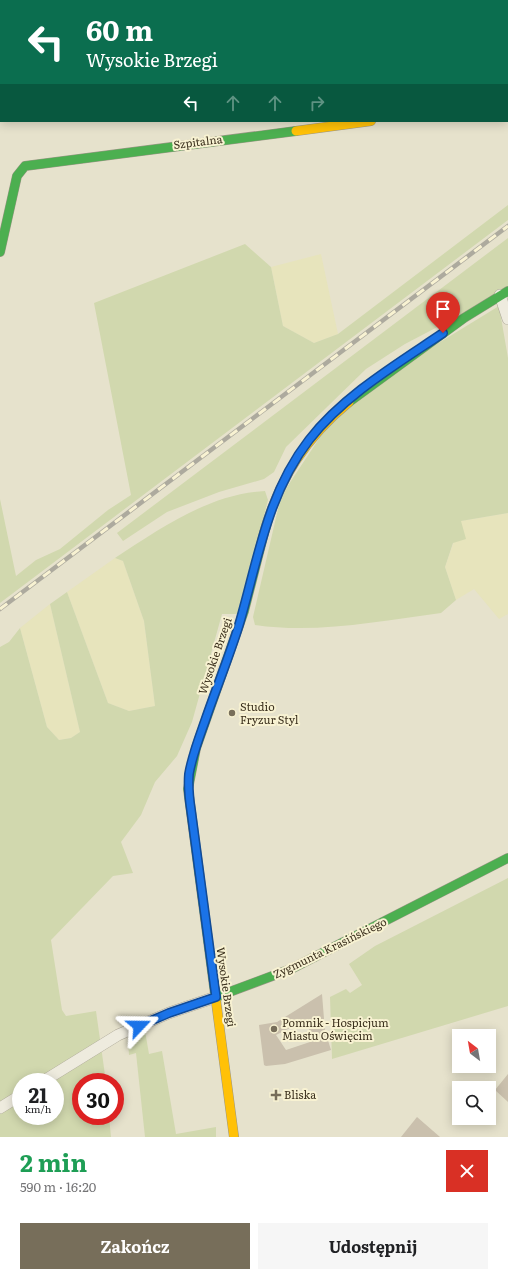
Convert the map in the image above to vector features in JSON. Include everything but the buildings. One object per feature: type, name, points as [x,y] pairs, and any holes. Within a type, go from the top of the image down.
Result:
[{"type":"street","name":"Szpitalna","points":[[0,252],[17,176],[25,166],[363,122]]},
{"type":"street","points":[[504,293],[508,319]]},
{"type":"street","name":"Wysokie Brzegi","points":[[234,1137],[188,789],[197,744],[239,626],[264,530],[278,490],[289,469],[309,440],[339,408],[431,340],[504,293]]},
{"type":"street","name":"Zygmunta Krasińskiego","points":[[57,1073],[118,1035],[169,1013],[291,969],[508,858]]},
{"type":"street","points":[[0,1108],[12,1101]]},
{"type":"shaded area","points":[[321,254],[338,334],[314,343],[283,326],[271,267]]},
{"type":"shaded area","points":[[508,513],[508,614],[499,619],[474,589],[456,600],[445,567],[461,521]]},
{"type":"shaded area","points":[[115,558],[123,561],[144,621],[155,706],[129,711],[108,703],[67,592]]},
{"type":"shaded area","points":[[50,604],[80,732],[71,738],[59,740],[47,727],[20,628]]},
{"type":"green space","points":[[508,205],[508,220],[0,603],[0,499],[16,576],[36,560],[60,549],[108,510],[131,495],[94,303],[245,244],[271,267],[283,326],[314,343],[338,334]]},
{"type":"green space","points":[[508,238],[508,290],[405,344],[366,369],[286,447],[274,472],[264,479],[219,492],[167,512],[123,541],[117,533]]},
{"type":"green space","points":[[499,306],[508,358],[508,513],[461,521],[466,539],[453,543],[445,567],[456,600],[441,613],[371,623],[302,628],[255,625],[253,617],[281,496],[344,401]]},
{"type":"green space","points":[[265,491],[268,500],[239,614],[222,614],[192,722],[177,756],[155,782],[141,815],[121,842],[133,873],[113,876],[51,940],[62,1010],[66,1016],[96,1011],[105,1073],[72,1073],[72,1125],[110,1125],[111,1137],[0,1137],[0,647],[9,642],[20,628],[47,727],[59,740],[71,738],[80,732],[50,604],[67,592],[108,703],[129,711],[155,706],[144,621],[123,561],[115,558],[186,514],[224,499]]},
{"type":"green space","points":[[508,878],[508,1006],[332,1059],[330,997],[346,989],[350,993],[362,985],[349,964],[375,946]]},
{"type":"green space","points":[[145,1031],[149,1054],[162,1051],[176,1134],[216,1127],[216,1137],[145,1137],[136,1053],[129,1055],[128,1040]]},
{"type":"railway","points":[[0,609],[508,226]]},
{"type":"traffic: fast","points":[[0,252],[17,176],[25,166],[296,131]]},
{"type":"traffic: fast","points":[[349,402],[464,318],[508,291]]},
{"type":"traffic: fast","points":[[216,1001],[188,789],[196,748],[244,611],[264,533]]},
{"type":"traffic: fast","points":[[216,997],[291,969],[508,858]]},
{"type":"traffic: slow","points":[[296,131],[364,122]]},
{"type":"traffic: slow","points":[[264,533],[270,513],[286,477],[296,460],[320,430],[349,402]]},
{"type":"traffic: slow","points":[[216,1001],[234,1137]]},
{"type":"place","name":"Studio Fryzur Styl","points":[[232,713]]},
{"type":"place","name":"Pomnik - Hospicjum Miastu Oświęcim","points":[[274,1029]]},
{"type":"place","name":"Bliska","points":[[276,1095]]},
{"type":"route","points":[[139,1026],[169,1013],[216,997],[188,789],[192,759],[239,626],[269,512],[278,490],[289,469],[309,440],[339,408],[354,395],[443,333]]}]
